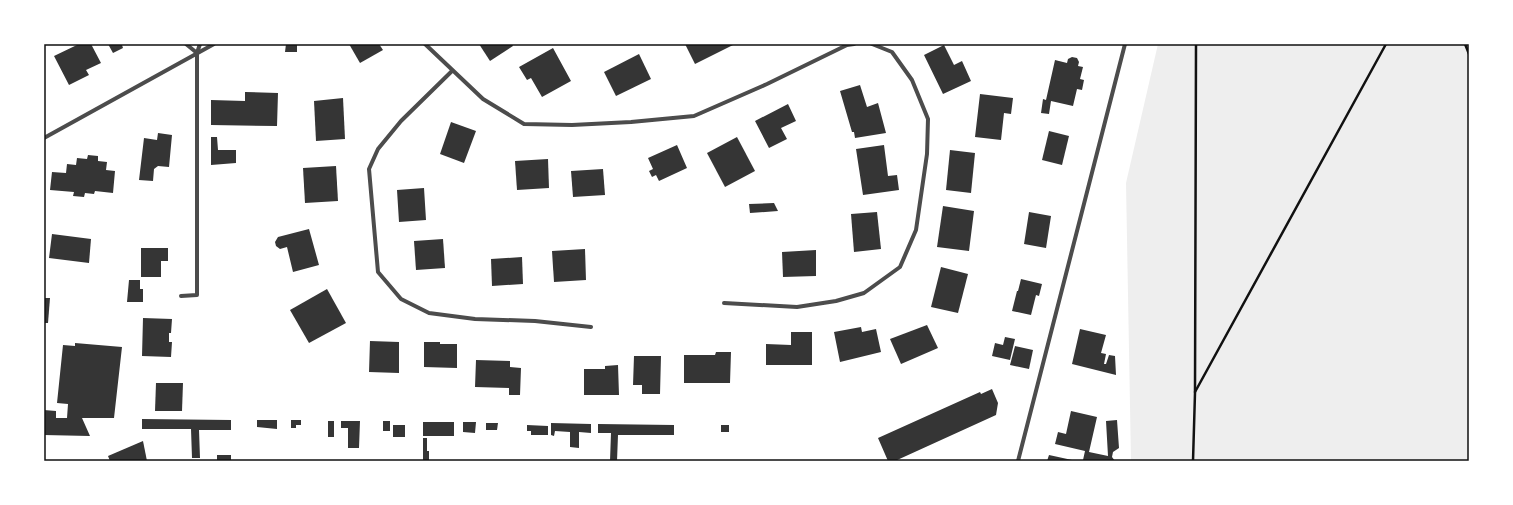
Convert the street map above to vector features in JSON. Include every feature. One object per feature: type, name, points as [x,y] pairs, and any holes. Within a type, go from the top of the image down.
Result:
[{"type":"street","points":[[186,44],[197,53]]},
{"type":"street","points":[[181,296],[197,295],[197,53],[200,44]]},
{"type":"street","points":[[44,138],[214,44]]},
{"type":"street","points":[[425,44],[483,99],[524,124],[572,125],[631,122],[694,116],[767,84],[847,45],[854,44]]},
{"type":"street","points":[[724,303],[797,307],[836,301],[864,293],[900,267],[916,230],[926,154],[928,119],[912,80],[892,52],[872,44]]},
{"type":"street","points":[[1018,461],[1125,44]]},
{"type":"street","points":[[452,71],[401,121],[378,149],[369,169],[378,272],[401,300],[429,314],[591,326]]},
{"type":"path","points":[[1193,461],[1195,393],[1196,44]]},
{"type":"path","points":[[1195,393],[1386,44]]},
{"type":"path","points":[[1465,44],[1469,54]]},
{"type":"shaded area","points":[[1158,44],[1469,44],[1469,461],[1131,461],[1126,183]]},
{"type":"building","points":[[79,44],[91,44],[101,63],[86,70],[89,75],[69,85],[54,56]]},
{"type":"building","points":[[108,44],[124,44],[122,45],[123,48],[113,53]]},
{"type":"building","points":[[286,44],[297,44],[297,52],[285,52]]},
{"type":"building","points":[[349,44],[379,44],[383,50],[360,63]]},
{"type":"building","points":[[479,44],[512,44],[513,46],[490,61]]},
{"type":"building","points":[[685,44],[735,44],[695,64]]},
{"type":"building","points":[[944,45],[954,65],[962,61],[971,81],[943,94],[924,55]]},
{"type":"building","points":[[553,48],[571,81],[542,97],[531,78],[527,80],[519,67]]},
{"type":"building","points":[[639,54],[651,79],[616,96],[604,72]]},
{"type":"building","points":[[1072,57],[1077,58],[1079,62],[1078,66],[1083,67],[1080,79],[1084,80],[1082,90],[1077,89],[1073,106],[1051,101],[1049,114],[1041,113],[1043,99],[1046,100],[1055,60],[1067,63],[1068,59]]},
{"type":"building","points":[[860,85],[867,107],[878,103],[886,133],[855,138],[840,91]]},
{"type":"building","points":[[245,92],[278,93],[277,126],[211,125],[211,100],[245,101]]},
{"type":"building","points":[[980,94],[1013,98],[1011,114],[1004,113],[1001,140],[975,137]]},
{"type":"building","points":[[343,98],[345,139],[316,141],[314,101]]},
{"type":"building","points":[[788,104],[796,121],[781,128],[787,139],[769,148],[755,121]]},
{"type":"building","points":[[451,122],[476,131],[464,163],[440,154]]},
{"type":"building","points":[[1049,131],[1069,136],[1062,165],[1042,160]]},
{"type":"building","points":[[158,133],[172,135],[169,167],[158,166],[154,169],[153,181],[139,180],[144,138],[157,140]]},
{"type":"building","points":[[211,137],[217,137],[218,150],[236,150],[236,163],[211,165]]},
{"type":"building","points":[[737,137],[755,171],[725,187],[707,153]]},
{"type":"building","points":[[677,145],[687,168],[659,181],[656,175],[652,177],[649,171],[653,169],[648,158]]},
{"type":"building","points":[[884,145],[888,176],[897,175],[899,190],[863,195],[856,149]]},
{"type":"building","points":[[950,150],[975,153],[971,193],[946,190]]},
{"type":"building","points":[[88,155],[98,156],[98,161],[107,162],[106,170],[115,171],[113,193],[95,191],[94,194],[85,193],[84,197],[73,196],[74,192],[50,190],[52,172],[66,173],[67,164],[76,165],[77,158],[87,159]]},
{"type":"building","points":[[548,159],[549,188],[517,190],[515,161]]},
{"type":"building","points":[[336,166],[338,201],[305,203],[303,168]]},
{"type":"building","points":[[603,169],[605,195],[573,197],[571,171]]},
{"type":"building","points":[[424,188],[426,220],[399,222],[397,190]]},
{"type":"building","points":[[774,203],[778,211],[750,213],[749,204]]},
{"type":"building","points":[[943,206],[974,211],[969,251],[937,247]]},
{"type":"building","points":[[877,212],[881,249],[854,252],[851,214]]},
{"type":"building","points":[[1029,212],[1051,216],[1046,248],[1024,244]]},
{"type":"building","points":[[309,229],[319,265],[293,272],[287,247],[280,249],[276,246],[275,242],[278,237]]},
{"type":"building","points":[[52,234],[91,239],[89,263],[49,258]]},
{"type":"building","points":[[443,239],[445,268],[416,270],[414,241]]},
{"type":"building","points":[[141,248],[168,248],[168,261],[161,261],[161,277],[141,277]]},
{"type":"building","points":[[585,249],[586,280],[554,282],[552,251]]},
{"type":"building","points":[[816,250],[816,276],[783,277],[782,252]]},
{"type":"building","points":[[522,257],[523,284],[492,286],[491,259]]},
{"type":"building","points":[[941,267],[968,274],[958,313],[931,307]]},
{"type":"building","points":[[1021,279],[1042,284],[1039,296],[1036,295],[1031,315],[1012,311]]},
{"type":"building","points":[[129,280],[140,280],[140,289],[143,289],[143,302],[127,302]]},
{"type":"building","points":[[327,289],[346,323],[309,343],[290,310]]},
{"type":"building","points":[[44,298],[50,298],[48,323],[44,323]]},
{"type":"building","points":[[143,318],[172,319],[171,333],[169,333],[169,342],[172,342],[171,357],[142,356]]},
{"type":"building","points":[[927,325],[938,348],[901,364],[890,339]]},
{"type":"building","points":[[861,327],[862,332],[876,329],[881,352],[840,362],[834,332]]},
{"type":"building","points":[[1080,329],[1106,335],[1101,353],[1106,354],[1104,364],[1106,364],[1109,355],[1115,356],[1116,375],[1072,364]]},
{"type":"building","points":[[791,332],[812,332],[812,365],[766,365],[766,344],[791,345]]},
{"type":"building","points":[[1005,337],[1015,339],[1010,360],[992,356],[995,343],[1003,345]]},
{"type":"building","points":[[370,341],[399,342],[399,373],[369,372]]},
{"type":"building","points":[[424,342],[457,344],[457,368],[424,367]]},
{"type":"building","points":[[75,343],[122,347],[114,418],[82,418],[90,436],[44,435],[44,410],[56,411],[56,418],[67,418],[68,404],[57,403],[63,345],[75,346]]},
{"type":"building","points":[[1015,346],[1033,350],[1029,369],[1010,365]]},
{"type":"building","points":[[716,352],[731,352],[730,383],[684,383],[684,355],[715,355]]},
{"type":"building","points":[[634,356],[661,356],[660,394],[642,394],[642,385],[633,385]]},
{"type":"building","points":[[476,360],[510,361],[510,367],[521,368],[520,395],[509,395],[509,388],[475,387]]},
{"type":"building","points":[[618,365],[619,395],[584,395],[584,369],[605,369],[605,366]]},
{"type":"building","points":[[156,383],[183,383],[182,411],[155,411]]},
{"type":"building","points":[[992,389],[998,403],[996,415],[895,461],[888,461],[878,438],[980,392],[981,394]]},
{"type":"building","points":[[1071,411],[1097,417],[1089,452],[1108,456],[1106,421],[1117,420],[1119,448],[1113,452],[1112,457],[1115,461],[1083,460],[1085,451],[1055,444],[1058,432],[1066,434]]},
{"type":"building","points":[[142,419],[231,420],[231,430],[199,430],[200,458],[192,458],[191,429],[142,429]]},
{"type":"building","points":[[257,420],[277,420],[277,429],[257,427]]},
{"type":"building","points":[[291,420],[301,420],[301,425],[296,425],[296,428],[291,428]]},
{"type":"building","points":[[328,421],[334,421],[334,437],[328,437]]},
{"type":"building","points":[[341,421],[360,421],[359,448],[348,448],[348,428],[341,428]]},
{"type":"building","points":[[383,421],[390,421],[390,431],[383,431]]},
{"type":"building","points":[[423,422],[454,422],[454,436],[423,436]]},
{"type":"building","points":[[463,422],[476,422],[475,433],[463,432]]},
{"type":"building","points":[[486,423],[498,423],[497,430],[486,430]]},
{"type":"building","points":[[551,423],[591,424],[591,433],[579,432],[579,448],[570,447],[570,432],[555,431],[554,436],[551,435]]},
{"type":"building","points":[[598,424],[674,425],[674,435],[618,435],[617,461],[610,461],[611,433],[598,433]]},
{"type":"building","points":[[393,425],[405,425],[405,437],[393,437]]},
{"type":"building","points":[[527,425],[548,426],[548,435],[531,435],[531,431],[527,431]]},
{"type":"building","points":[[721,425],[729,425],[729,432],[721,432]]},
{"type":"building","points":[[423,438],[427,438],[429,461],[423,461]]},
{"type":"building","points":[[143,441],[147,461],[110,461],[108,456]]},
{"type":"building","points":[[217,455],[231,455],[231,461],[217,461]]},
{"type":"building","points":[[1049,455],[1072,460],[1072,461],[1047,461]]}]
